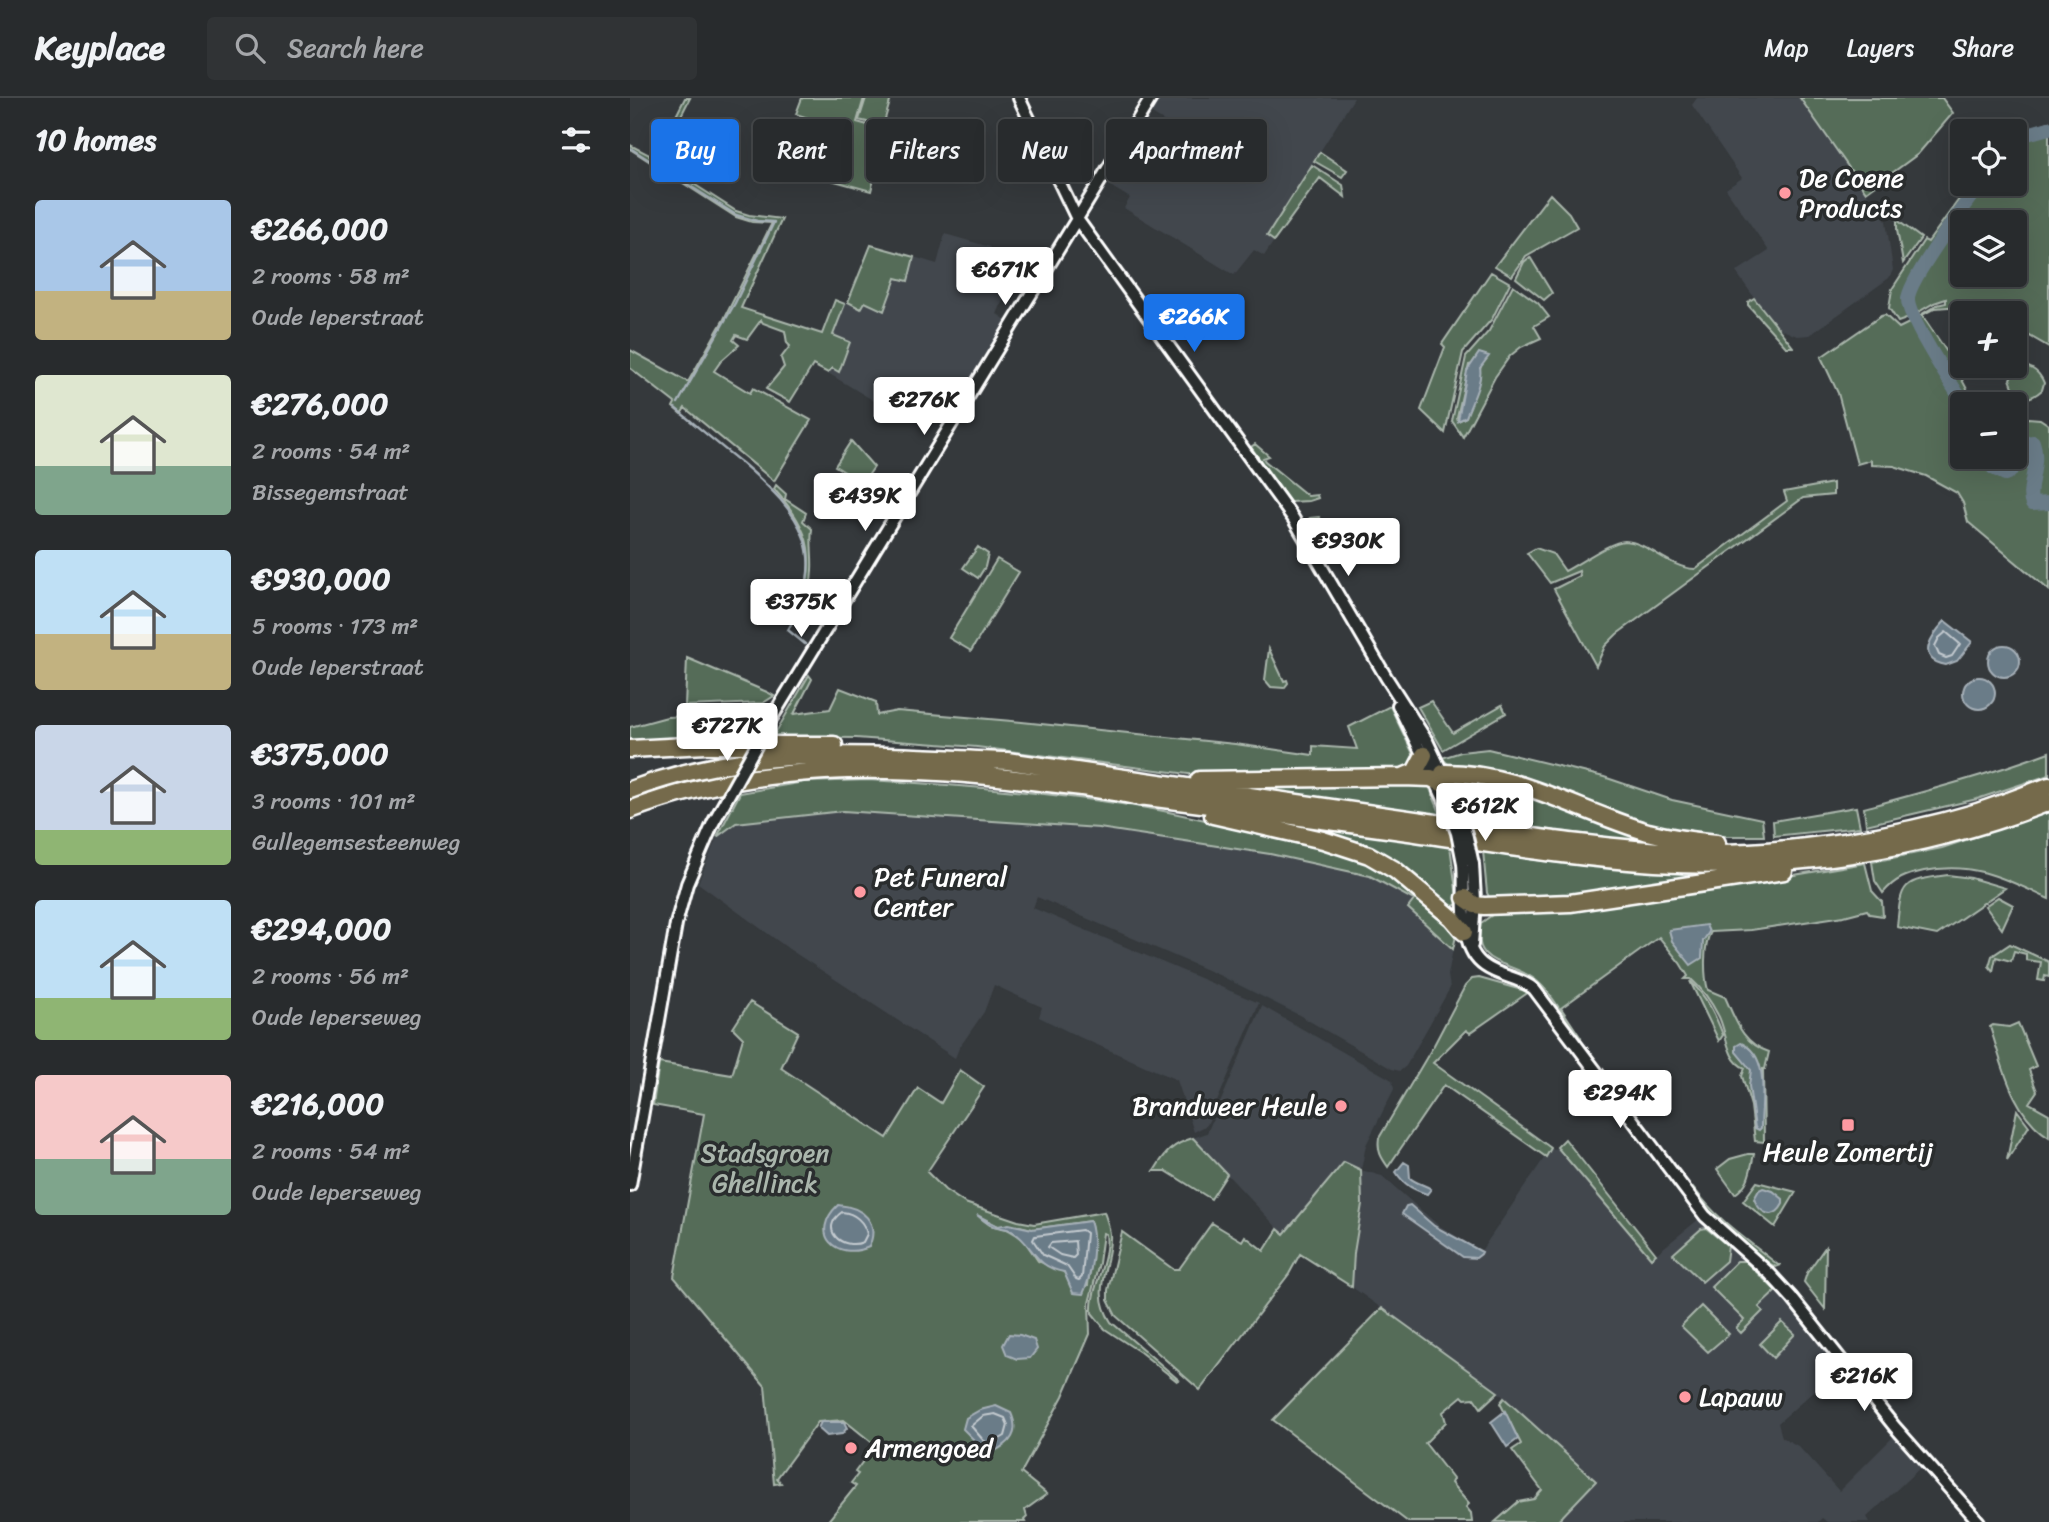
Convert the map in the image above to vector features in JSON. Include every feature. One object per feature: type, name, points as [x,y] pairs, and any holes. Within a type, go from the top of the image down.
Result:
[{"type":"highway","points":[[630,749],[794,744],[887,746],[996,756],[1007,761]]},
{"type":"highway","points":[[630,790],[710,766],[769,757],[866,754],[1007,761],[1608,846],[1711,853],[1786,849],[1913,828],[1975,813],[2049,786]]},
{"type":"highway","points":[[1402,777],[1415,772],[1428,755]]},
{"type":"highway","points":[[630,810],[719,784],[764,776],[843,769],[942,771],[1100,789],[1285,830],[1360,851],[1395,870],[1464,932]]},
{"type":"highway","points":[[1120,778],[1219,781],[1402,777],[1446,790],[1477,776],[1531,788],[1647,831],[1674,838],[1786,849]]},
{"type":"highway","points":[[1132,795],[1587,857],[1656,863],[1761,863],[1843,856],[1972,827],[2049,802]]},
{"type":"highway","points":[[1440,908],[1448,910],[1470,902],[1484,906],[1570,903],[1823,865],[1843,856]]},
{"type":"street","points":[[1019,98],[1077,219],[1293,518],[1386,677],[1405,720],[1428,755],[1467,837],[1474,954]]},
{"type":"street","points":[[630,1185],[676,923],[687,884],[713,823],[771,719],[1151,98]]},
{"type":"street","points":[[1470,902],[1464,932],[1469,948],[1486,968],[1520,980],[1534,989],[1704,1216],[1792,1297],[1894,1426],[1979,1522]]},
{"type":"shaded area","points":[[1158,98],[1354,98],[1267,235],[1274,241],[1264,256],[1254,250],[1234,275],[1124,208],[1130,198],[1107,184],[1267,182],[1267,119],[1160,119],[1149,112]]},
{"type":"shaded area","name":"De Coene Products","points":[[1697,98],[1800,98],[1886,221],[1893,270],[1889,278],[1810,335],[1797,336],[1780,329],[1736,272],[1769,251],[1726,189],[1742,178],[1692,105]]},
{"type":"shaded area","points":[[945,234],[990,247],[989,252],[1005,257],[1036,274],[1033,278],[1024,275],[1015,289],[1010,285],[997,314],[1006,320],[945,419],[917,402],[906,399],[894,413],[828,373],[831,368],[838,371],[842,367],[850,342],[833,335],[846,302],[861,308],[864,302],[896,278],[908,281],[914,257],[937,264]]},
{"type":"shaded area","points":[[843,811],[1099,828],[1270,854],[1370,876],[1414,900],[1409,908],[1453,949],[1448,975],[1450,988],[1406,1066],[1400,1071],[1392,1069],[1299,1015],[1221,976],[1037,897],[1033,908],[1259,1003],[1207,1125],[1194,1132],[1177,1080],[1039,1017],[1042,1007],[994,985],[984,1012],[955,1058],[789,949],[698,883],[717,837],[736,823]]},
{"type":"shaded area","points":[[1262,1006],[1392,1080],[1394,1089],[1366,1145],[1361,1170],[1382,1176],[1438,1225],[1481,1251],[1551,1148],[1554,1150],[1557,1147],[1651,1258],[1699,1219],[1791,1303],[1840,1368],[1778,1423],[1782,1437],[1798,1446],[1839,1491],[1895,1435],[1921,1467],[1867,1517],[1870,1522],[1827,1522],[1822,1518],[1818,1522],[1557,1522],[1596,1481],[1498,1392],[1352,1287],[1354,1253],[1344,1162],[1283,1234],[1193,1138],[1207,1133]]},
{"type":"green space","points":[[685,98],[690,98],[679,119],[674,119]]},
{"type":"green space","points":[[802,98],[864,98],[857,122],[866,125],[866,182],[873,182],[871,191],[838,182],[852,182],[852,119],[811,119],[796,114]]},
{"type":"green space","points":[[866,98],[891,98],[885,119],[859,120]]},
{"type":"green space","points":[[1800,98],[1942,98],[1953,113],[1918,154],[1866,192]]},
{"type":"green space","points":[[2049,122],[2049,126],[2038,129],[2040,133],[2049,132],[2049,347],[2027,334],[2027,301],[1950,301],[1950,307],[1935,308],[1922,315],[1950,358],[1950,376],[1917,317],[1937,305],[1946,303],[1946,299],[1915,314],[1911,300],[1916,284],[1950,233],[1950,287],[2027,287],[2027,210],[1966,210],[1975,196],[2027,196],[2027,130]]},
{"type":"green space","points":[[630,145],[651,156],[651,162],[630,149]]},
{"type":"green space","points":[[1320,152],[1347,170],[1342,177],[1314,161]]},
{"type":"green space","points":[[1312,165],[1343,185],[1345,197],[1320,178],[1274,241],[1267,236]]},
{"type":"green space","points":[[681,182],[691,182],[736,211],[782,219],[741,308],[822,334],[835,300],[845,304],[833,335],[850,342],[839,372],[832,368],[828,373],[813,365],[790,402],[766,389],[784,367],[781,358],[790,346],[785,331],[761,320],[747,339],[736,335],[733,340],[739,345],[714,371],[750,393],[753,388],[811,420],[774,481],[685,408],[681,414],[673,407],[675,403],[630,368],[630,350],[688,382],[724,319],[772,223],[752,222],[736,217]]},
{"type":"green space","points":[[1550,194],[1569,213],[1577,227],[1526,256],[1512,276],[1495,266]]},
{"type":"green space","points":[[1961,196],[1968,196],[1959,210],[1951,210]]},
{"type":"green space","points":[[1950,212],[1950,223],[1908,287],[1906,303],[1912,317],[1898,322],[1889,308],[1892,289],[1924,240],[1928,242]]},
{"type":"green space","points":[[1897,220],[1921,238],[1903,263],[1897,230]]},
{"type":"green space","points":[[871,245],[914,257],[908,281],[896,278],[884,311],[865,302],[861,309],[848,302]]},
{"type":"green space","points":[[1530,257],[1552,293],[1544,300],[1516,278],[1524,262]]},
{"type":"green space","points":[[1491,272],[1510,283],[1492,319],[1463,352],[1445,433],[1421,410],[1445,347],[1442,344]]},
{"type":"green space","points":[[1513,285],[1538,303],[1549,317],[1534,326],[1541,338],[1521,347],[1510,356],[1495,377],[1463,437],[1452,421],[1466,357],[1489,331]],"holes":[[[1482,363],[1466,417],[1458,421],[1457,417],[1469,365]]]},
{"type":"green space","points":[[1754,298],[1793,347],[1786,347],[1748,305]]},
{"type":"green space","points":[[1885,315],[1899,328],[1913,321],[1954,392],[1950,392],[1950,469],[1993,469],[1997,475],[2004,477],[2014,473],[2016,469],[2027,469],[2027,448],[2029,446],[2032,449],[2033,463],[2026,502],[2032,507],[2049,506],[2049,590],[1968,522],[1957,493],[1926,476],[1894,466],[1871,465],[1871,460],[1857,464],[1838,393],[1821,357]]},
{"type":"green space","points":[[2027,367],[2035,371],[2044,383],[2042,390],[2027,398],[2027,392],[2016,392],[2010,379],[2027,378]]},
{"type":"green space","points":[[1951,378],[1961,378],[1969,392],[1959,392]]},
{"type":"green space","points":[[2027,418],[2040,419],[2049,425],[2049,501],[2037,502],[2032,495],[2037,464],[2037,440],[2027,440]]},
{"type":"green space","points":[[851,441],[874,467],[863,483],[835,466]]},
{"type":"green space","points":[[1255,444],[1269,456],[1263,458],[1265,461],[1308,496],[1317,495],[1318,498],[1290,502],[1251,447]]},
{"type":"green space","points":[[1833,483],[1833,495],[1803,498],[1617,634],[1605,646],[1596,666],[1554,589],[1580,576],[1579,571],[1550,583],[1527,553],[1536,548],[1553,554],[1565,571],[1604,549],[1625,541],[1634,542],[1685,568],[1695,569],[1787,501],[1784,492]]},
{"type":"green space","points":[[776,485],[786,494],[785,499],[806,513],[803,521],[812,529],[812,576],[801,615],[799,614],[808,577],[808,547],[797,520],[774,489]]},
{"type":"green space","points":[[1319,517],[1324,523],[1326,559],[1304,522]]},
{"type":"green space","points":[[978,547],[988,554],[985,567],[978,578],[963,568]]},
{"type":"green space","points":[[997,559],[1019,572],[971,651],[949,638]]},
{"type":"green space","points":[[1269,649],[1284,681],[1287,680],[1284,688],[1271,687],[1265,680]]},
{"type":"green space","points":[[687,658],[774,696],[763,703],[685,706]]},
{"type":"green space","points":[[809,675],[812,679],[794,714],[830,709],[840,688],[876,702],[877,715],[897,711],[1012,721],[1235,744],[1313,755],[1313,746],[1357,749],[1349,727],[1390,706],[1415,758],[1411,769],[1196,775],[977,747],[856,738],[773,737]]},
{"type":"green space","points":[[1431,701],[1453,733],[1502,705],[1506,713],[1443,750],[1418,707]]},
{"type":"green space","points":[[762,713],[745,740],[630,746],[630,727],[667,717]]},
{"type":"green space","points":[[1488,749],[1604,777],[1672,800],[1762,819],[1764,836],[1702,836],[1664,828],[1452,768],[1442,758],[1461,752]]},
{"type":"green space","points":[[2049,752],[2049,775],[1977,799],[1866,825],[1864,808]]},
{"type":"green space","points":[[868,780],[1011,790],[1118,803],[1205,820],[1360,858],[1379,866],[1455,929],[1453,949],[1408,908],[1414,900],[1370,876],[1270,854],[1099,828],[843,811],[736,823],[717,837],[740,793],[804,782]]},
{"type":"green space","points":[[1424,782],[1429,786],[1441,815],[1221,785]]},
{"type":"green space","points":[[1470,782],[1497,784],[1690,844],[1621,839],[1473,820],[1463,785]]},
{"type":"green space","points":[[1856,807],[1860,827],[1774,836],[1773,821]]},
{"type":"green space","points":[[2049,812],[2049,899],[1989,874],[1958,868],[1911,874],[1896,881],[1883,893],[1875,881],[1872,862],[1942,848]]},
{"type":"green space","points":[[1228,815],[1450,846],[1458,904],[1446,905],[1404,872]]},
{"type":"green space","points":[[1483,851],[1624,869],[1766,871],[1549,898],[1491,900],[1487,893]]},
{"type":"green space","points":[[1865,863],[1872,891],[1882,902],[1883,916],[1870,914],[1867,910],[1751,930],[1711,932],[1708,937],[1705,960],[1708,990],[1725,997],[1746,1037],[1769,1052],[1763,1069],[1764,1142],[1755,1141],[1751,1106],[1742,1076],[1745,1068],[1730,1052],[1718,1015],[1699,987],[1691,979],[1685,979],[1688,976],[1680,963],[1659,937],[1561,1008],[1581,1038],[1579,1040],[1544,988],[1528,975],[1487,956],[1479,938],[1481,923],[1495,913],[1694,892]]},
{"type":"green space","points":[[1948,875],[1971,878],[2005,888],[1937,935],[1897,927],[1900,901],[1907,886],[1921,879]]},
{"type":"green space","points":[[1998,897],[2013,905],[2002,929],[1985,906]]},
{"type":"green space","points":[[2010,944],[2049,962],[2049,977],[2045,976],[2044,981],[2038,980],[2041,962],[2026,960],[2026,954],[2014,951],[2011,961],[1996,957],[1993,971],[1989,966],[1992,956]]},
{"type":"green space","points":[[1479,978],[1529,992],[1470,1033],[1466,1030],[1433,1063],[1551,1148],[1546,1157],[1444,1085],[1388,1167],[1380,1154],[1379,1138],[1465,986],[1472,979]]},
{"type":"green space","points":[[1690,981],[1714,1013],[1723,1035],[1719,1041]]},
{"type":"green space","name":"Stadsgroen Ghellinck","points":[[750,1002],[798,1032],[781,1068],[887,1138],[918,1088],[941,1103],[960,1070],[984,1087],[927,1172],[945,1190],[965,1203],[1034,1224],[1104,1212],[1110,1236],[1102,1291],[1105,1311],[1111,1322],[1179,1380],[1105,1329],[1092,1313],[1094,1294],[1105,1255],[1106,1234],[1103,1233],[1089,1303],[1090,1334],[1063,1396],[1021,1473],[1047,1494],[1025,1510],[1025,1522],[827,1522],[856,1486],[851,1483],[858,1474],[855,1472],[875,1445],[844,1420],[818,1422],[777,1478],[781,1483],[774,1484],[765,1386],[674,1277],[704,1114],[653,1105],[659,1063],[732,1075],[743,1038],[733,1028]],"holes":[[[981,1218],[998,1226],[1032,1229],[1090,1221],[1093,1245],[1088,1285],[1071,1285],[1064,1272],[1038,1261],[1024,1240],[1007,1229],[990,1225]]]},
{"type":"green space","points":[[2018,1023],[2036,1066],[2029,1070],[2037,1091],[2029,1103],[2049,1114],[2049,1137],[2036,1127],[2017,1102],[1990,1027],[2009,1027]]},
{"type":"green space","points":[[2017,1110],[2029,1126],[2007,1160]]},
{"type":"green space","points":[[1193,1138],[1227,1174],[1211,1199],[1166,1171],[1154,1171],[1170,1150]]},
{"type":"green space","points":[[1565,1139],[1656,1254],[1651,1258],[1557,1147]]},
{"type":"green space","points":[[1754,1154],[1749,1177],[1735,1194],[1717,1169],[1730,1159]]},
{"type":"green space","points":[[1344,1162],[1361,1170],[1362,1204],[1352,1287],[1300,1254],[1289,1274],[1200,1390],[1116,1316],[1108,1300],[1108,1290],[1122,1232],[1173,1269],[1179,1269],[1212,1223],[1242,1241],[1245,1236],[1264,1251],[1278,1229],[1284,1234]]},
{"type":"green space","points":[[1757,1182],[1796,1192],[1775,1227],[1743,1201]]},
{"type":"green space","points":[[1693,1187],[1743,1238],[1781,1265],[1776,1267],[1770,1264],[1719,1222],[1691,1188]]},
{"type":"green space","points":[[1706,1228],[1728,1246],[1726,1261],[1702,1282],[1673,1254],[1701,1229]]},
{"type":"green space","points":[[1826,1246],[1825,1309],[1804,1282],[1807,1273]]},
{"type":"green space","points":[[1737,1261],[1745,1261],[1776,1291],[1759,1307],[1763,1311],[1741,1333],[1736,1328],[1744,1320],[1711,1287]]},
{"type":"green space","points":[[1701,1306],[1729,1334],[1708,1352],[1681,1326]]},
{"type":"green space","points":[[1382,1308],[1498,1392],[1481,1408],[1474,1398],[1465,1399],[1462,1396],[1443,1412],[1446,1422],[1425,1443],[1453,1479],[1451,1483],[1469,1504],[1466,1507],[1471,1513],[1472,1522],[1408,1522],[1273,1420]]},
{"type":"green space","points":[[1782,1322],[1795,1334],[1773,1358],[1760,1344]]},
{"type":"green space","points":[[1504,1398],[1596,1481],[1557,1522],[1495,1522],[1518,1502],[1534,1499],[1542,1490],[1512,1450],[1521,1444],[1500,1403]]},
{"type":"water","points":[[1479,353],[1489,356],[1480,368],[1478,386],[1466,417],[1458,421],[1467,371]]},
{"type":"water","points":[[1945,621],[1972,642],[1957,661],[1946,665],[1936,662],[1928,652],[1931,639]]},
{"type":"water","points":[[2004,645],[2016,649],[2020,661],[2016,673],[2004,677],[1992,673],[1988,661],[1992,649]]},
{"type":"water","points":[[1979,677],[1990,682],[1995,693],[1990,704],[1979,709],[1968,704],[1963,693],[1968,682]]},
{"type":"water","points":[[1706,925],[1709,932],[1703,941],[1702,958],[1691,965],[1672,941],[1669,930]]},
{"type":"water","points":[[1741,1043],[1750,1049],[1761,1068],[1763,1093],[1759,1130],[1755,1128],[1749,1086],[1751,1070],[1736,1052],[1736,1046]]},
{"type":"water","points":[[1404,1162],[1409,1165],[1410,1178],[1431,1189],[1427,1194],[1418,1191],[1399,1177],[1396,1172]]},
{"type":"water","points":[[1763,1188],[1773,1191],[1783,1199],[1783,1204],[1776,1212],[1763,1212],[1754,1199]]},
{"type":"water","points":[[838,1205],[855,1209],[867,1217],[872,1230],[869,1247],[846,1250],[837,1248],[830,1242],[826,1235],[826,1226],[829,1216]]},
{"type":"water","points":[[1410,1205],[1434,1226],[1482,1252],[1481,1254],[1476,1258],[1463,1257],[1402,1214],[1406,1206]]},
{"type":"water","points":[[977,1215],[998,1226],[1009,1224],[1032,1229],[1090,1221],[1092,1258],[1083,1294],[1073,1293],[1064,1272],[1046,1265],[1020,1237],[1010,1230],[989,1224]]},
{"type":"water","points":[[1009,1334],[1034,1340],[1037,1349],[1030,1358],[1017,1359],[1007,1355],[1003,1345]]},
{"type":"water","points":[[996,1406],[1011,1413],[1015,1426],[1009,1441],[992,1452],[981,1447],[963,1429],[966,1418],[980,1410]]},
{"type":"water","points":[[1505,1411],[1518,1439],[1507,1447],[1491,1422]]},
{"type":"water","points":[[821,1422],[844,1422],[847,1428],[842,1434],[827,1436],[818,1428]]},
{"type":"waterway","points":[[2027,134],[2049,128]]},
{"type":"waterway","points":[[630,148],[736,215],[774,222],[735,303],[678,403]]},
{"type":"waterway","points":[[1957,392],[1922,335],[1908,299],[1917,276],[1971,196]]},
{"type":"waterway","points":[[675,408],[763,482],[794,518],[804,537],[808,557],[807,579],[801,603],[788,630],[805,644]]},
{"type":"waterway","points":[[2027,443],[2033,442],[2035,450],[2030,491],[2032,504],[2049,503]]},
{"type":"waterway","points":[[1995,469],[2005,474],[2012,469]]},
{"type":"place","name":"De Coene Products","points":[[1785,193]]},
{"type":"place","name":"Pet Funeral Center","points":[[860,892]]},
{"type":"place","name":"Brandweer Heule","points":[[1341,1106]]},
{"type":"place","name":"Heule Zomertij","points":[[1848,1125]]},
{"type":"place","name":"Lapauw","points":[[1685,1397]]},
{"type":"place","name":"Armengoed","points":[[851,1448]]}]
